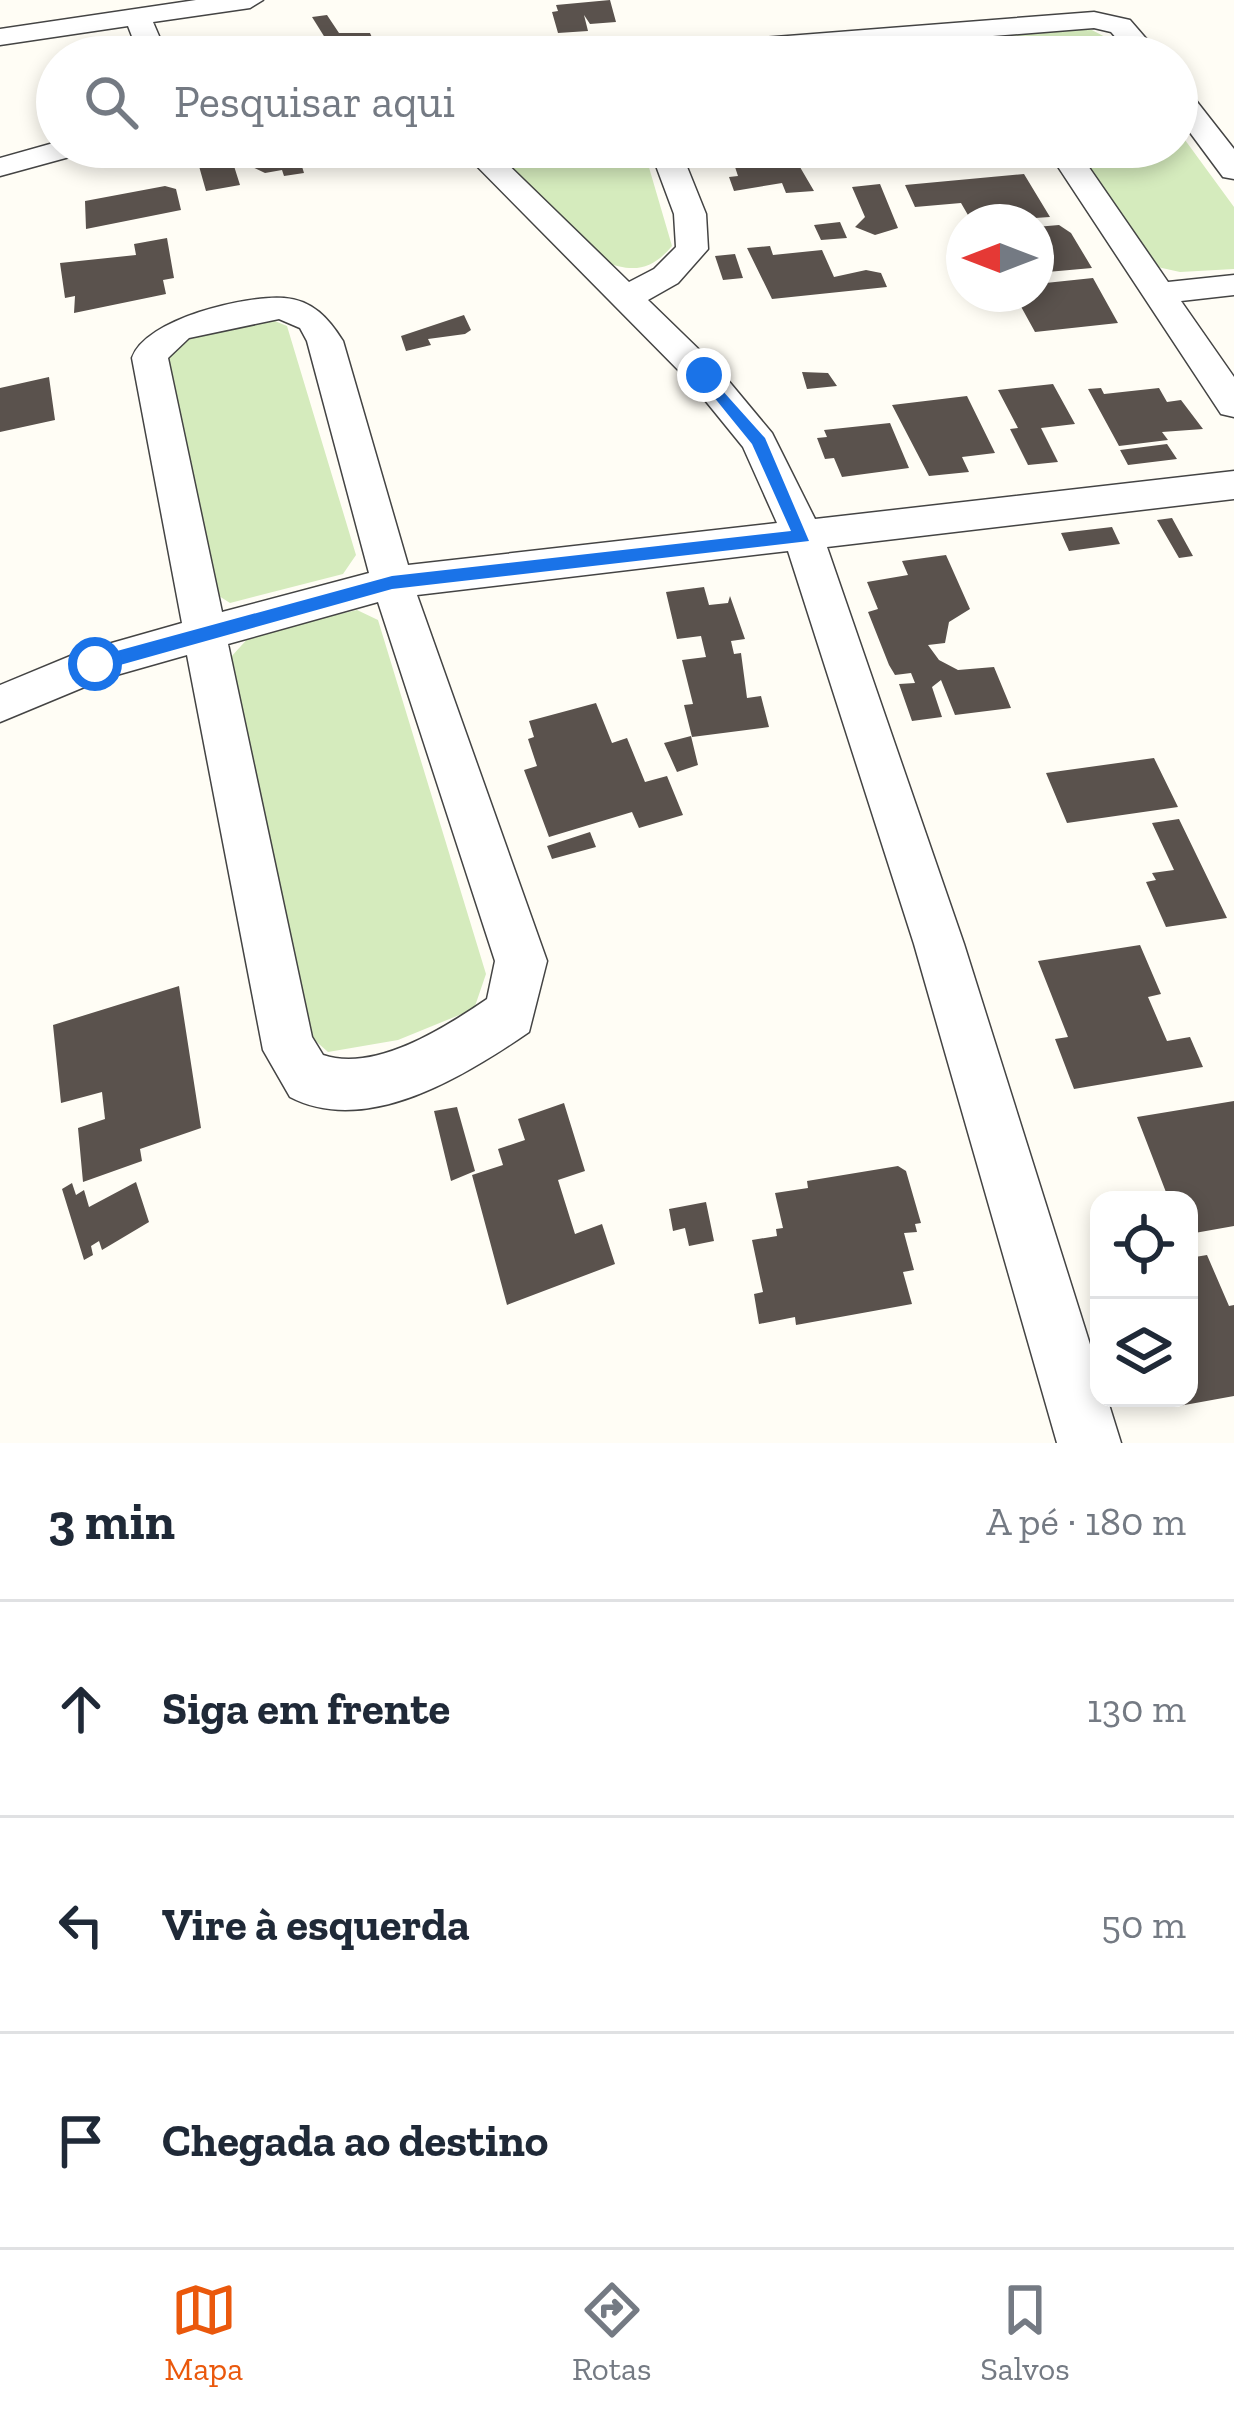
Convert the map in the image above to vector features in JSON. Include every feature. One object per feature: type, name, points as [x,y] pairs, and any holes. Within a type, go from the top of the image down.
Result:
[{"type":"street","points":[[0,37],[250,0]]},
{"type":"street","points":[[136,14],[145,36]]},
{"type":"street","points":[[878,36],[1108,22],[1132,36]]},
{"type":"street","points":[[979,28],[985,36]]},
{"type":"street","points":[[1198,123],[1234,170]]},
{"type":"street","points":[[0,167],[36,157]]},
{"type":"street","points":[[494,168],[739,412],[759,442],[802,536],[940,944],[1089,1443]]},
{"type":"street","points":[[623,299],[666,276],[692,249],[690,214],[672,168]]},
{"type":"street","points":[[1074,168],[1234,405]]},
{"type":"street","points":[[1160,293],[1234,285]]},
{"type":"street","points":[[282,308],[313,321],[325,341],[392,582],[521,961],[510,1014],[444,1053],[336,1087],[314,1082],[298,1069],[285,1036],[150,358],[154,345],[178,329],[282,308]]},
{"type":"street","points":[[0,704],[95,664],[392,582],[1234,485]]},
{"type":"green space","points":[[1086,27],[1103,36],[1002,36]]},
{"type":"green space","points":[[1198,158],[1234,207],[1234,269],[1180,272],[1153,266],[1085,168],[1198,168]]},
{"type":"green space","points":[[507,168],[649,168],[672,246],[657,261],[641,267],[602,261]]},
{"type":"green space","points":[[270,319],[287,326],[356,555],[343,574],[230,603],[208,589],[165,351],[183,336]]},
{"type":"green space","points":[[357,610],[378,620],[486,974],[474,1009],[398,1040],[328,1052],[301,1028],[230,658],[251,635]]},
{"type":"building","points":[[610,0],[616,22],[590,24],[584,15],[588,31],[558,33],[552,12],[558,11],[556,5]]},
{"type":"building","points":[[327,15],[339,33],[371,36],[324,36],[312,17]]},
{"type":"building","points":[[200,168],[235,168],[240,185],[206,191]]},
{"type":"building","points":[[254,168],[302,168],[304,173],[284,176],[282,170],[265,173]]},
{"type":"building","points":[[735,168],[801,168],[814,191],[786,193],[782,183],[734,191],[729,177],[738,176]]},
{"type":"building","points":[[1024,174],[1042,204],[915,207],[905,185]]},
{"type":"building","points":[[880,184],[898,228],[875,235],[855,227],[865,217],[852,187]]},
{"type":"building","points":[[165,186],[176,189],[181,210],[86,229],[85,201]]},
{"type":"building","points":[[840,222],[847,238],[821,240],[814,225]]},
{"type":"building","points":[[1054,225],[1071,233],[1092,268],[1054,271]]},
{"type":"building","points":[[167,238],[174,278],[163,280],[166,294],[74,313],[75,296],[65,298],[60,263],[136,255],[134,244]]},
{"type":"building","points":[[770,246],[773,255],[822,250],[834,277],[866,270],[881,273],[887,287],[772,299],[747,248]]},
{"type":"building","points":[[735,254],[743,278],[723,280],[715,256]]},
{"type":"building","points":[[1093,278],[1118,323],[1035,332],[1024,312],[1054,312],[1054,282]]},
{"type":"building","points":[[464,315],[471,330],[465,334],[428,339],[431,345],[406,351],[401,336]]},
{"type":"building","points":[[802,372],[828,373],[837,386],[807,389]]},
{"type":"building","points":[[49,377],[55,420],[0,432],[0,388]]},
{"type":"building","points":[[1053,384],[1075,424],[1041,428],[1058,462],[1028,465],[1010,429],[1018,428],[998,390]]},
{"type":"building","points":[[1101,388],[1104,394],[1159,388],[1167,402],[1181,400],[1203,429],[1162,432],[1168,440],[1119,446],[1088,389]]},
{"type":"building","points":[[967,396],[995,453],[962,457],[969,472],[929,476],[892,405]]},
{"type":"building","points":[[890,423],[909,468],[842,477],[834,458],[825,459],[817,438],[827,437],[824,430]]},
{"type":"building","points":[[1167,444],[1177,459],[1128,465],[1120,450]]},
{"type":"building","points":[[1172,518],[1193,556],[1179,558],[1157,520]]},
{"type":"building","points":[[1112,527],[1120,544],[1069,551],[1061,533]]},
{"type":"building","points":[[946,555],[970,609],[949,622],[945,643],[928,645],[939,660],[958,670],[994,667],[1011,708],[955,715],[941,680],[932,687],[942,717],[912,721],[899,684],[915,683],[911,673],[895,675],[889,665],[868,612],[878,609],[867,582],[908,575],[902,561]]},
{"type":"building","points":[[704,587],[709,605],[728,603],[730,596],[745,639],[731,641],[734,654],[741,653],[747,698],[761,696],[769,727],[692,737],[684,705],[693,704],[682,660],[706,657],[701,636],[677,639],[666,592]]},
{"type":"building","points":[[596,703],[612,743],[627,738],[645,782],[667,776],[683,815],[639,828],[632,812],[549,837],[524,770],[537,766],[528,739],[534,737],[529,721]]},
{"type":"building","points":[[691,736],[698,765],[677,772],[664,743]]},
{"type":"building","points":[[1154,758],[1178,807],[1067,823],[1046,773]]},
{"type":"building","points":[[1179,819],[1227,918],[1166,927],[1146,882],[1156,880],[1152,873],[1174,870],[1152,823]]},
{"type":"building","points":[[590,832],[596,847],[552,859],[547,846]]},
{"type":"building","points":[[1140,945],[1161,994],[1148,997],[1167,1041],[1190,1037],[1203,1067],[1074,1089],[1055,1039],[1068,1037],[1038,961]]},
{"type":"building","points":[[179,986],[201,1128],[140,1149],[142,1161],[83,1182],[78,1128],[105,1119],[102,1092],[61,1103],[53,1025]]},
{"type":"building","points":[[1234,1101],[1234,1226],[1198,1232],[1198,1191],[1166,1191],[1137,1117]]},
{"type":"building","points":[[564,1103],[585,1171],[558,1180],[575,1234],[602,1224],[615,1264],[507,1305],[472,1175],[503,1165],[498,1149],[525,1140],[518,1119]]},
{"type":"building","points":[[457,1107],[475,1171],[451,1181],[434,1111]]},
{"type":"building","points":[[898,1166],[906,1171],[921,1223],[915,1224],[917,1232],[904,1233],[914,1270],[903,1272],[912,1304],[796,1325],[795,1317],[759,1324],[754,1294],[763,1292],[752,1240],[777,1236],[776,1229],[783,1228],[775,1193],[808,1188],[807,1181]]},
{"type":"building","points":[[136,1182],[149,1222],[102,1250],[99,1241],[91,1246],[93,1255],[84,1260],[62,1189],[72,1183],[76,1195],[84,1190],[89,1207]]},
{"type":"building","points":[[706,1202],[714,1241],[689,1246],[685,1228],[673,1231],[669,1209]]},
{"type":"building","points":[[1207,1255],[1229,1306],[1234,1305],[1234,1396],[1198,1403],[1198,1299],[1198,1256]]},
{"type":"route","points":[[95,664],[392,582],[802,536],[759,442],[704,375]]}]
